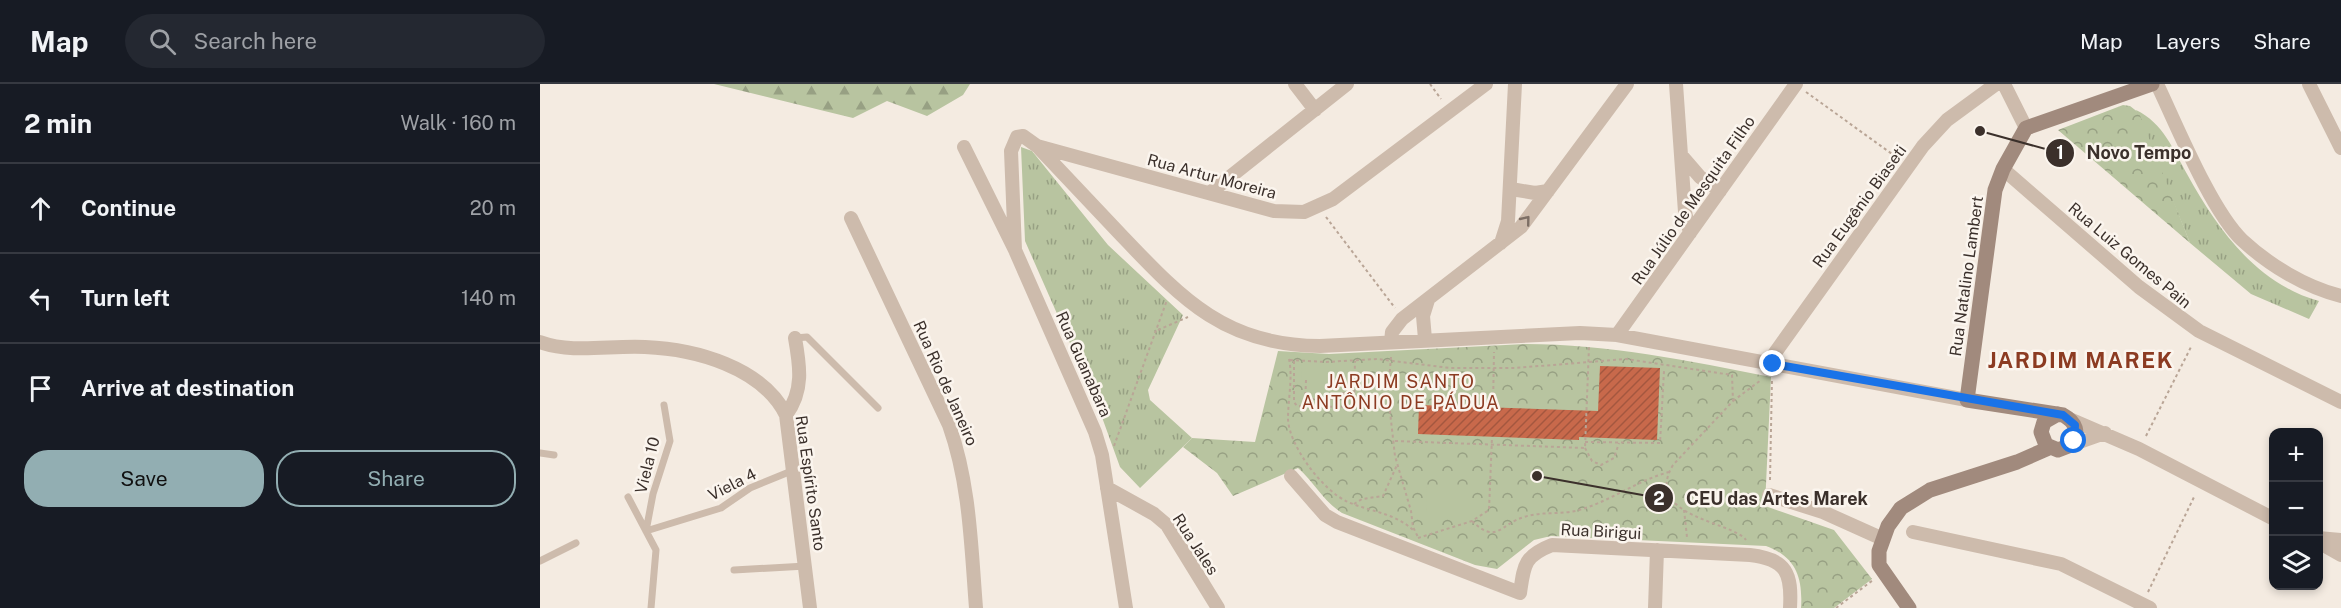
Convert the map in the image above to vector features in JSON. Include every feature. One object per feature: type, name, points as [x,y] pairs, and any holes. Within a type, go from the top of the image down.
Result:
[{"type":"street","points":[[1295,84],[1315,110]]},
{"type":"street","points":[[1211,192],[1347,84]]},
{"type":"street","name":"Rua Artur Moreira","points":[[1015,250],[1011,151],[1017,137],[1023,136],[1036,146],[1286,212],[1318,207],[1486,84]]},
{"type":"street","points":[[1500,245],[1506,232],[1515,84]]},
{"type":"street","points":[[1391,342],[1392,332],[1403,318],[1500,245],[1527,220],[1627,84]]},
{"type":"street","points":[[1676,84],[1690,233]]},
{"type":"street","name":"Rua Júlio de Mesquita Filho","points":[[1617,335],[1795,84]]},
{"type":"street","name":"Rua Eugênio Biaseti","points":[[1767,364],[1908,166],[1947,120],[1996,84]]},
{"type":"street","points":[[2004,84],[2026,128],[2152,84]]},
{"type":"street","points":[[2157,84],[2219,208],[2241,240],[2281,270],[2303,282],[2341,296]]},
{"type":"street","points":[[2309,84],[2341,148]]},
{"type":"street","name":"Rua Natalino Lambert","points":[[1967,400],[1991,211],[2003,169],[2026,128]]},
{"type":"street","points":[[1036,146],[1171,286],[1202,311],[1235,330],[1282,344],[1320,346],[1425,339],[1590,333],[1617,335],[1967,400],[2020,407],[2062,416],[2105,433],[2269,517]]},
{"type":"street","name":"Rua Guanabara","points":[[964,147],[1015,250],[1082,399],[1102,455],[1126,608]]},
{"type":"street","points":[[1681,155],[1700,177],[1720,191]]},
{"type":"street","name":"Rua Luiz Gomes Pain","points":[[2003,169],[2139,287],[2199,331],[2341,402]]},
{"type":"street","points":[[1510,189],[1525,193],[1548,191]]},
{"type":"street","name":"Rua Rio de Janeiro","points":[[851,218],[950,425],[959,452],[967,492],[976,608]]},
{"type":"street","points":[[1425,339],[1423,316],[1428,300]]},
{"type":"street","points":[[786,415],[796,402],[800,383],[795,338]]},
{"type":"street","name":"Rua Espírito Santo","points":[[540,342],[582,348],[645,347],[672,350],[705,358],[753,377],[778,398],[786,415],[810,608]]},
{"type":"street","points":[[2020,407],[2035,413],[2045,439],[2058,450],[2105,433]]},
{"type":"street","points":[[1909,608],[1879,565],[1883,539],[1888,526],[1901,508],[1930,490],[2017,462],[2045,439],[2048,418],[2062,416]]},
{"type":"street","points":[[2062,416],[2076,430],[2071,445]]},
{"type":"street","points":[[1291,476],[1324,515],[1336,522],[1520,593]]},
{"type":"street","name":"Rua Jales","points":[[1107,488],[1154,514],[1167,525],[1218,608]]},
{"type":"street","points":[[1769,495],[1823,512],[1883,539]]},
{"type":"street","points":[[1913,532],[2061,564],[2146,606]]},
{"type":"street","points":[[2323,540],[2341,540]]},
{"type":"street","points":[[2323,543],[2341,555]]},
{"type":"street","name":"Rua Birigui","points":[[1520,608],[1520,593],[1527,561],[1534,553],[1552,545],[1767,557],[1778,562],[1785,569],[1791,583],[1790,608]]},
{"type":"street","points":[[1655,608],[1657,550]]},
{"type":"lane","points":[[795,338],[807,337],[878,408]]},
{"type":"lane","name":"Viela 10","points":[[646,531],[653,494],[670,441],[664,405]]},
{"type":"lane","points":[[540,453],[554,455]]},
{"type":"lane","name":"Viela 4","points":[[646,531],[721,508],[750,488],[794,470]]},
{"type":"lane","points":[[628,497],[656,550],[651,608]]},
{"type":"lane","points":[[540,561],[576,543]]},
{"type":"lane","points":[[734,570],[806,566]]},
{"type":"path","points":[[1430,84],[1450,110]]},
{"type":"path","points":[[1795,84],[1908,166]]},
{"type":"path","points":[[1318,207],[1403,318]]},
{"type":"path","points":[[1102,455],[1115,446],[1158,330],[1171,286]]},
{"type":"path","points":[[1158,330],[1202,311]]},
{"type":"path","points":[[2143,441],[2199,331]]},
{"type":"path","points":[[1590,333],[1585,448],[1592,461],[1601,465],[1614,458],[1619,443]]},
{"type":"path","points":[[1391,342],[1388,394],[1397,465],[1412,511],[1414,531]]},
{"type":"path","points":[[1494,352],[1494,407]]},
{"type":"path","points":[[1285,355],[1290,360],[1377,359],[1450,368],[1494,368],[1589,360],[1651,362],[1732,375],[1733,401]]},
{"type":"path","points":[[1290,360],[1288,421],[1293,440],[1331,492],[1353,504],[1398,518],[1418,537]]},
{"type":"path","points":[[1294,360],[1294,402],[1298,407],[1352,406],[1355,361]]},
{"type":"path","points":[[1585,442],[1660,443],[1664,371]]},
{"type":"path","points":[[1769,495],[1772,378]]},
{"type":"path","points":[[1305,380],[1305,407]]},
{"type":"path","points":[[1343,407],[1344,380]]},
{"type":"path","points":[[1750,555],[1747,541],[1738,533],[1710,525],[1684,510],[1670,493],[1667,480],[1669,472],[1733,401],[1761,380]]},
{"type":"path","points":[[1305,399],[1343,399]]},
{"type":"path","points":[[1412,550],[1418,537],[1472,521],[1489,510],[1492,437]]},
{"type":"path","points":[[1395,441],[1585,448]]},
{"type":"path","points":[[1353,504],[1362,499],[1383,496],[1397,465]]},
{"type":"path","points":[[1472,521],[1482,531],[1496,532],[1524,517],[1578,510],[1634,483],[1669,472]]},
{"type":"path","points":[[2146,606],[2201,483]]},
{"type":"path","points":[[1681,551],[1677,541],[1687,542],[1684,510]]},
{"type":"path","points":[[1681,551],[1688,528],[1684,510]]},
{"type":"path","points":[[1836,608],[1883,573]]},
{"type":"green space","points":[[714,84],[970,84],[963,95],[927,116],[887,101],[853,118]]},
{"type":"green space","points":[[2123,105],[2130,106],[2139,113],[2190,243],[2058,130]]},
{"type":"green space","points":[[2136,110],[2160,129],[2211,214],[2240,251],[2276,281],[2296,293],[2319,301],[2309,319],[2251,294],[2190,243]]},
{"type":"green space","points":[[1021,147],[1032,151],[1108,245],[1183,315],[1148,390],[1150,400],[1192,438],[1140,488],[1120,467],[1099,409],[1025,241]]},
{"type":"green space","points":[[1525,344],[1618,350],[1771,377],[1765,506],[1834,530],[1872,579],[1834,608],[1801,608],[1801,587],[1795,570],[1784,556],[1766,546],[1551,536],[1534,540],[1497,569],[1475,565],[1342,513],[1329,503],[1298,468],[1233,496],[1217,473],[1183,447],[1192,438],[1255,442],[1278,351],[1329,354]]},
{"type":"green space","points":[[1302,364],[1348,364],[1348,380],[1331,380],[1331,391],[1318,391],[1318,380],[1301,380]]},
{"type":"green space","points":[[1427,485],[1472,485],[1472,515],[1426,515]]},
{"type":"building","points":[[1600,366],[1660,368],[1657,440],[1579,437],[1579,440],[1418,434],[1419,405],[1598,411]]},
{"type":"place","name":"Novo Tempo","points":[[1980,131]]},
{"type":"place","name":"CEU das Artes Marek","points":[[1537,476]]},
{"type":"district","name":"JARDIM MAREK","points":[[2081,360]]},
{"type":"district","name":"JARDIM SANTO ANTÔNIO DE PÁDUA","points":[[1401,392]]},
{"type":"route","points":[[1773,364],[1977,402],[2063,415],[2072,420],[2075,425],[2074,441]]}]
